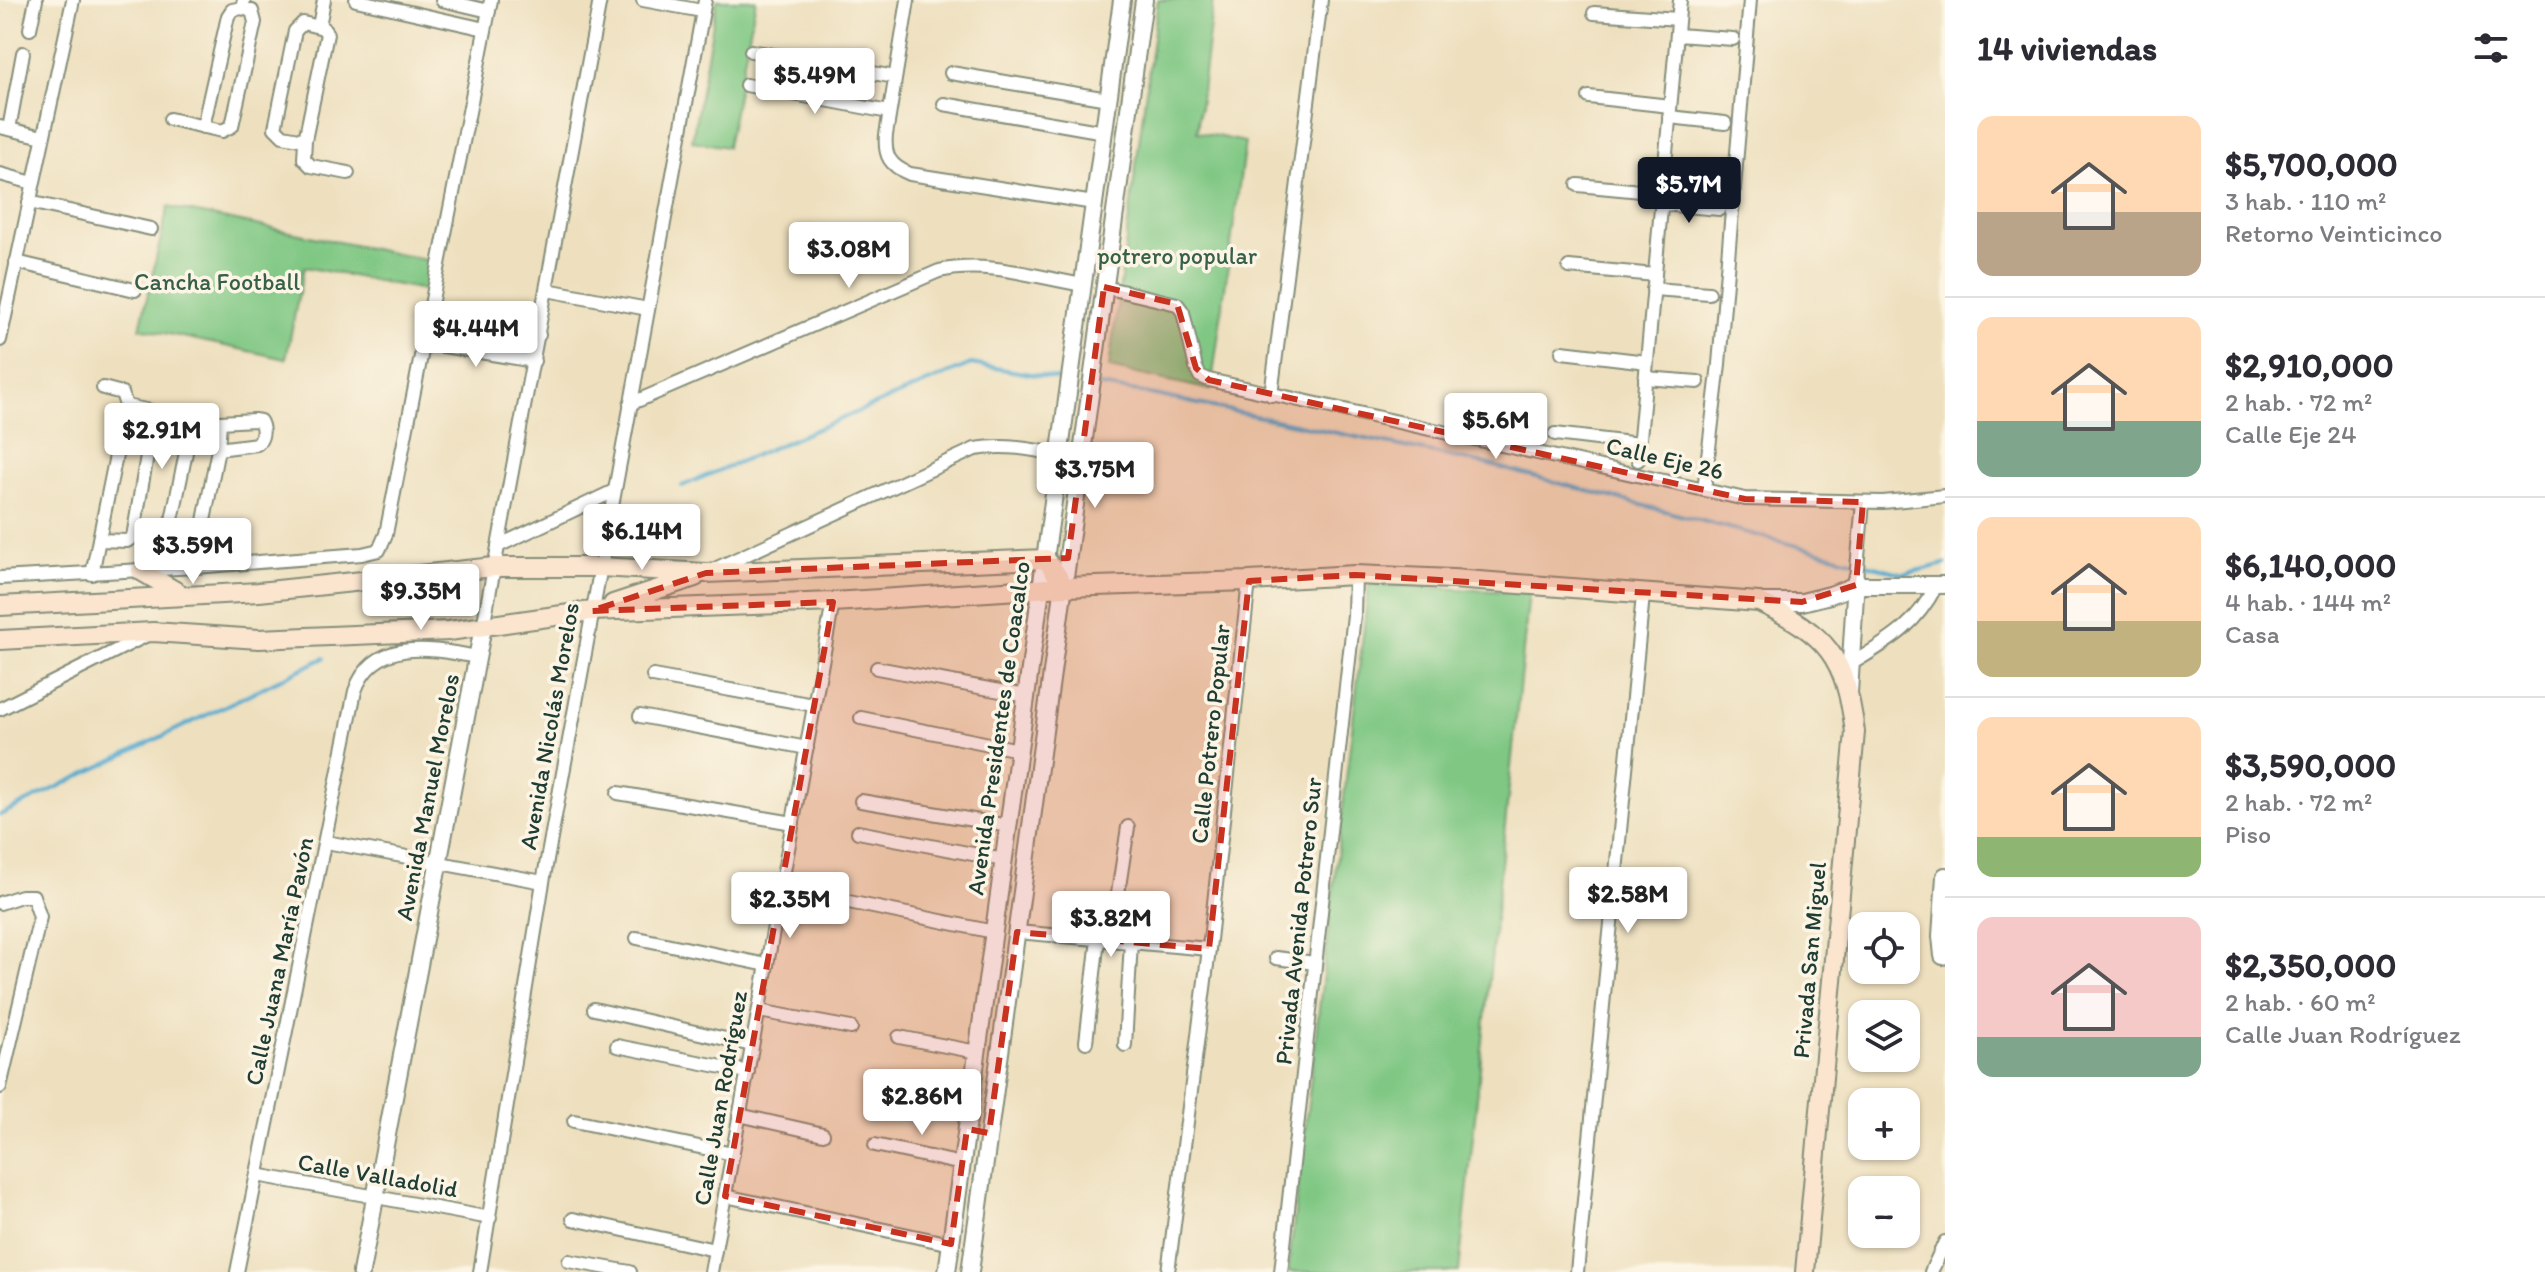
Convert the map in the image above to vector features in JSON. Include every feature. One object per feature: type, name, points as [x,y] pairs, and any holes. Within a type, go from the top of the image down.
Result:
[{"type":"main road","points":[[0,606],[329,585],[494,567],[600,567],[706,573],[1046,559],[1065,587]]},
{"type":"main road","points":[[141,571],[184,596]]},
{"type":"main road","points":[[591,611],[706,573]]},
{"type":"main road","points":[[0,640],[153,632],[259,639],[483,627],[591,611],[833,602],[1041,591],[1065,587],[1355,575],[1453,579],[1759,602]]},
{"type":"main road","name":"Privada San Miguel","points":[[1759,602],[1814,634],[1834,656],[1849,693],[1855,732],[1805,1272]]},
{"type":"street","points":[[30,29],[36,0]]},
{"type":"street","points":[[0,340],[7,275],[16,262],[73,0]]},
{"type":"street","points":[[319,26],[324,0]]},
{"type":"street","points":[[356,0],[485,29]]},
{"type":"street","points":[[0,578],[141,571],[362,554],[379,550],[386,534],[431,314],[490,5],[442,0]]},
{"type":"street","name":"Avenida Manuel Morelos","points":[[361,1272],[600,0]]},
{"type":"street","points":[[643,0],[704,6]]},
{"type":"street","points":[[908,0],[885,148],[896,168],[910,174],[1094,203]]},
{"type":"street","name":"Avenida Presidentes de Coacalco","points":[[947,1272],[1122,0]]},
{"type":"street","name":"Avenida Presidentes de Coacalco","points":[[970,1272],[1144,0]]},
{"type":"street","points":[[1271,395],[1321,0]]},
{"type":"street","points":[[1638,460],[1680,0]]},
{"type":"street","points":[[1704,490],[1719,364],[1750,0]]},
{"type":"street","points":[[170,119],[203,127],[226,131],[234,123],[255,22],[252,11],[243,4],[228,16],[203,127]]},
{"type":"street","name":"Avenida Nicolás Morelos","points":[[480,1272],[543,882],[704,6]]},
{"type":"street","points":[[1594,13],[1678,19]]},
{"type":"street","points":[[305,140],[279,135],[275,124],[295,31],[303,23],[326,30],[327,38],[303,154],[307,163],[348,173]]},
{"type":"street","points":[[1677,35],[1733,39]]},
{"type":"street","points":[[751,51],[895,77]]},
{"type":"street","points":[[23,53],[4,128],[43,137]]},
{"type":"street","points":[[951,73],[1108,99]]},
{"type":"street","points":[[746,85],[889,112]]},
{"type":"street","points":[[1589,97],[1725,123]]},
{"type":"street","points":[[944,104],[1104,132]]},
{"type":"street","points":[[1,178],[33,183]]},
{"type":"street","points":[[1097,182],[1118,185]]},
{"type":"street","points":[[1578,185],[1720,209]]},
{"type":"street","points":[[29,202],[151,229]]},
{"type":"street","points":[[16,262],[135,290]]},
{"type":"street","points":[[630,404],[939,271],[981,267],[1083,285]]},
{"type":"street","points":[[1569,267],[1655,275]]},
{"type":"street","name":"Calle Eje 26","points":[[1104,287],[1177,304],[1183,312],[1196,368],[1200,376],[1209,380],[1745,499],[1863,502],[1945,496]]},
{"type":"street","points":[[1653,289],[1709,293]]},
{"type":"street","points":[[547,290],[648,309]]},
{"type":"street","points":[[431,314],[539,335]]},
{"type":"street","points":[[425,343],[534,361]]},
{"type":"street","points":[[1562,352],[1647,362]]},
{"type":"street","points":[[1645,378],[1698,382]]},
{"type":"street","points":[[92,574],[126,406],[120,392],[103,388]]},
{"type":"street","points":[[99,540],[127,541],[133,537],[154,415],[151,411],[126,406]]},
{"type":"street","points":[[200,536],[178,531],[172,520],[191,428],[220,422],[260,421],[263,435],[257,444],[218,449]]},
{"type":"street","points":[[195,567],[218,449],[220,422]]},
{"type":"street","points":[[1555,434],[1639,444]]},
{"type":"street","points":[[706,573],[975,449],[996,445],[1060,455]]},
{"type":"street","points":[[498,546],[614,491]]},
{"type":"street","points":[[1849,693],[1863,502]]},
{"type":"street","name":"Privada Avenida Potrero Sur","points":[[1281,1272],[1354,615],[1355,575]]},
{"type":"street","name":"Calle Potrero Popular","points":[[1168,1272],[1209,949],[1249,581]]},
{"type":"street","points":[[1759,602],[1802,602],[1830,595],[1856,582],[1940,585]]},
{"type":"street","points":[[1851,664],[1910,624],[1940,585]]},
{"type":"street","points":[[1577,1272],[1643,595]]},
{"type":"street","name":"Calle Juan Rodríguez","points":[[711,1272],[833,602]]},
{"type":"street","points":[[0,709],[153,632]]},
{"type":"street","name":"Calle Juana María Pavón","points":[[237,1272],[355,691],[361,674],[372,663],[392,653],[440,650],[478,657]]},
{"type":"street","points":[[877,668],[1027,696]]},
{"type":"street","points":[[653,676],[814,705]]},
{"type":"street","points":[[640,716],[807,748]]},
{"type":"street","points":[[861,718],[1019,750]]},
{"type":"street","points":[[618,793],[793,823]]},
{"type":"street","points":[[1013,799],[1035,802]]},
{"type":"street","points":[[861,801],[1009,826]]},
{"type":"street","points":[[1086,1042],[1128,827]]},
{"type":"street","points":[[858,832],[1004,860]]},
{"type":"street","points":[[326,842],[543,882]]},
{"type":"street","points":[[1944,958],[1941,925],[1945,876]]},
{"type":"street","points":[[781,888],[994,932]]},
{"type":"street","points":[[0,903],[21,896],[33,896],[40,917],[1,1080]]},
{"type":"street","points":[[1017,932],[1209,949]]},
{"type":"street","points":[[637,938],[767,965]]},
{"type":"street","points":[[1125,1045],[1131,942]]},
{"type":"street","points":[[1276,958],[1315,963]]},
{"type":"street","points":[[594,1009],[752,1045]]},
{"type":"street","points":[[759,1011],[851,1028]]},
{"type":"street","points":[[899,1037],[977,1052]]},
{"type":"street","points":[[617,1046],[748,1072]]},
{"type":"street","points":[[739,1115],[823,1134]]},
{"type":"street","points":[[574,1121],[733,1154]]},
{"type":"street","points":[[967,1129],[989,1133]]},
{"type":"street","points":[[875,1145],[962,1164]]},
{"type":"street","name":"Calle Valladolid","points":[[257,1175],[490,1218]]},
{"type":"street","points":[[725,1196],[951,1244]]},
{"type":"street","points":[[573,1219],[715,1250]]},
{"type":"street","points":[[1931,1272],[1945,1242]]},
{"type":"street","points":[[569,1261],[630,1272]]},
{"type":"highlighted area","points":[[1104,287],[1177,304],[1196,368],[1209,380],[1745,499],[1863,502],[1856,585],[1802,602],[1355,575],[1249,581],[1209,949],[1017,932],[989,1133],[967,1129],[951,1244],[725,1196],[833,602],[591,611],[706,573],[1068,558]]},
{"type":"green space","points":[[717,0],[756,0],[727,147],[692,141]]},
{"type":"green space","name":"potrero popular","points":[[1158,0],[1213,0],[1197,132],[1245,142],[1211,390],[1109,368]]},
{"type":"green space","name":"Cancha Football","points":[[168,207],[441,263],[435,292],[304,267],[286,359],[140,328]]},
{"type":"green space","points":[[1369,584],[1529,593],[1459,1272],[1288,1272]]},
{"type":"waterway","points":[[682,486],[971,364],[1066,380]]},
{"type":"waterway","points":[[1094,385],[1486,464],[1904,574],[1945,564]]},
{"type":"waterway","points":[[0,815],[324,658]]}]
